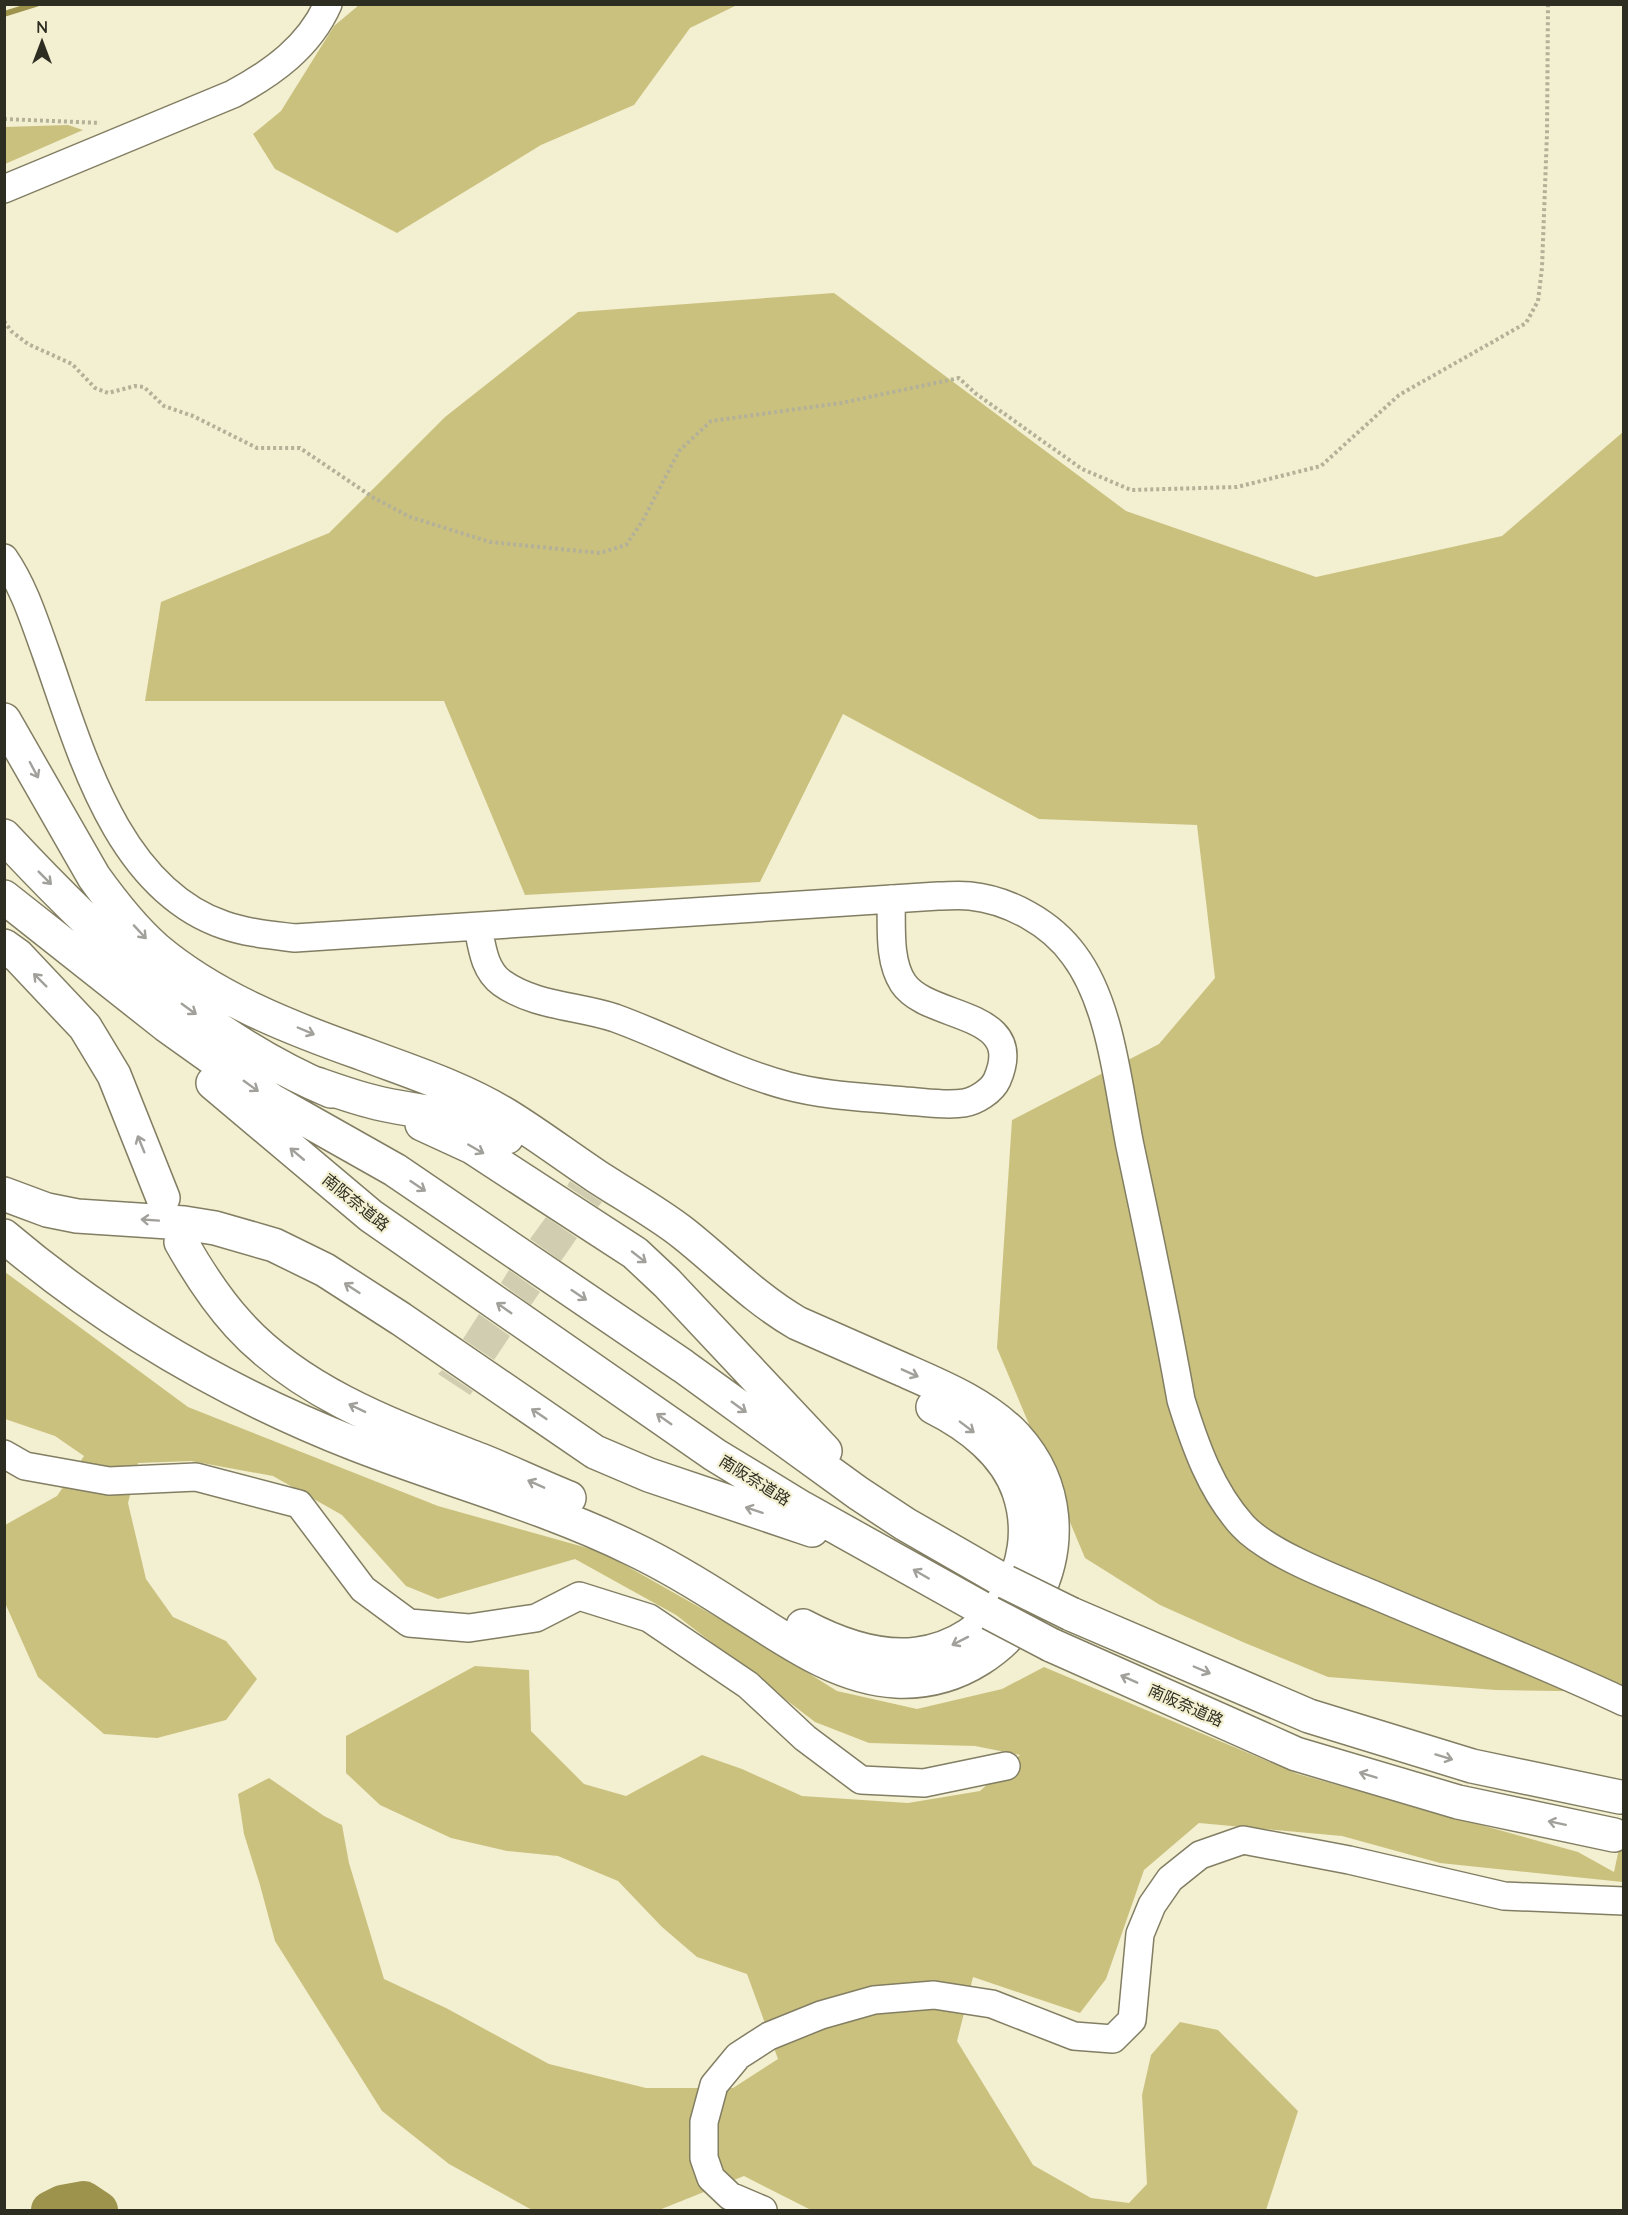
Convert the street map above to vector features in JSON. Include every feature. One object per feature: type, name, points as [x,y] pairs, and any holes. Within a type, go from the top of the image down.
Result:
[{"type":"highway","points":[[4,720],[18,740],[94,877],[112,902],[154,947],[178,967],[269,1016],[349,1049],[460,1090],[484,1102],[674,1227],[773,1309],[796,1323],[946,1389],[992,1416],[1014,1435],[1031,1456],[1043,1481],[1051,1508],[1053,1533],[1051,1556],[1044,1579],[1021,1620],[1008,1637],[990,1653],[968,1667],[944,1677],[920,1681],[892,1681],[838,1667],[790,1642],[692,1580],[629,1547],[554,1514],[352,1443],[254,1400],[153,1344],[39,1266],[4,1236]]},
{"type":"highway","points":[[4,836],[100,933],[174,998],[244,1047],[310,1082],[349,1099],[439,1131],[472,1147],[635,1253],[667,1283],[850,1478],[905,1524]]},
{"type":"highway","points":[[4,897],[166,1025],[271,1101],[395,1170],[683,1366],[858,1493],[905,1524],[1006,1582],[1071,1614],[1309,1716],[1472,1766],[1620,1797]]},
{"type":"highway","name":"南阪奈道路","points":[[4,924],[160,1039],[371,1216],[716,1455],[802,1508],[1051,1645],[1296,1754],[1458,1802],[1614,1835]]},
{"type":"highway","points":[[4,946],[25,964],[85,1027],[114,1075],[162,1198]]},
{"type":"highway","points":[[181,1242],[198,1272],[239,1325],[292,1372],[324,1392],[633,1528],[819,1634],[869,1651],[895,1655],[937,1651],[964,1639],[987,1622],[1000,1606],[1019,1570],[1025,1534],[1024,1512],[1018,1490],[1008,1469],[974,1432],[953,1417],[765,1326],[744,1311],[663,1240],[493,1129],[458,1116],[382,1104],[310,1082]]},
{"type":"highway","points":[[4,1194],[47,1210],[76,1216],[184,1223],[244,1235],[274,1245],[316,1266],[401,1319],[595,1452],[649,1475],[889,1556]]},
{"type":"street","points":[[4,189],[233,94],[263,77],[284,62],[307,40],[328,4]]},
{"type":"street","points":[[4,558],[25,595],[83,757],[118,831],[138,861],[164,888],[189,907],[222,924],[256,934],[295,938],[891,899],[969,896],[992,900],[1038,921],[1073,953],[1088,975],[1105,1024],[1181,1400],[1198,1453],[1219,1492],[1244,1526],[1260,1540],[1294,1559],[1427,1617],[1515,1652],[1623,1702]]},
{"type":"street","points":[[478,927],[489,969],[500,982],[516,992],[612,1017],[747,1073],[788,1086],[821,1093],[939,1103],[965,1103],[980,1097],[996,1082],[1001,1065],[1001,1046],[990,1028],[924,1000],[904,985],[896,969],[891,899]]},
{"type":"street","points":[[4,1454],[25,1466],[109,1480],[196,1477],[299,1504],[363,1589],[409,1623],[469,1628],[536,1618],[579,1596],[649,1618],[748,1684],[805,1738],[861,1780],[924,1783],[1006,1766]]},
{"type":"street","points":[[763,2211],[730,2196],[711,2178],[704,2158],[704,2122],[714,2085],[738,2056],[769,2036],[821,2015],[874,2000],[934,1995],[993,2004],[1074,2036],[1113,2039],[1132,2020],[1140,1934],[1152,1905],[1170,1880],[1200,1855],[1243,1840],[1349,1860],[1504,1896],[1623,1901]]},
{"type":"path","points":[[4,321],[11,331],[28,344],[72,364],[95,388],[108,393],[135,386],[144,387],[164,406],[193,416],[257,448],[300,448],[374,498],[410,518],[490,542],[600,553],[626,545],[642,522],[678,451],[711,421],[841,403],[959,378],[975,393],[1082,469],[1131,490],[1237,488],[1321,466],[1399,395],[1526,323],[1538,301],[1542,268],[1547,133],[1548,4]]},
{"type":"path","points":[[4,119],[106,123]]},
{"type":"shaded area","points":[[359,5],[737,5],[690,28],[634,105],[541,145],[397,233],[275,169],[253,134],[281,111],[334,26]]},
{"type":"shaded area","points":[[68,125],[83,130],[5,164],[5,127]]},
{"type":"shaded area","points":[[834,293],[1126,511],[1316,577],[1502,536],[1623,432],[1623,1692],[1496,1690],[1328,1677],[1160,1605],[1085,1558],[997,1348],[1012,1120],[1159,1044],[1215,978],[1197,825],[1039,819],[843,714],[760,882],[525,895],[444,701],[145,701],[161,602],[329,533],[445,417],[578,312]]},
{"type":"shaded area","points":[[5,1272],[188,1407],[438,1506],[602,1552],[729,1624],[837,1691],[917,1709],[1002,1689],[1044,1667],[1298,1774],[1578,1852],[1614,1872],[1623,1830],[1623,1882],[1440,1863],[1342,1836],[1199,1823],[1144,1870],[1106,1979],[1080,2013],[973,1977],[957,2041],[1033,2165],[1091,2198],[1129,2203],[1147,2184],[1142,2095],[1151,2055],[1180,2022],[1218,2030],[1298,2111],[1266,2210],[811,2210],[744,2176],[659,2210],[532,2210],[449,2164],[382,2111],[275,1941],[244,1834],[238,1794],[269,1778],[324,1816],[342,1825],[349,1863],[384,1979],[446,2008],[549,2064],[646,2088],[733,2088],[778,2059],[747,1974],[697,1957],[662,1927],[618,1881],[558,1856],[507,1851],[451,1838],[380,1805],[346,1773],[346,1736],[475,1666],[529,1670],[531,1731],[584,1784],[626,1796],[702,1755],[742,1769],[802,1796],[908,1803],[980,1791],[1020,1755],[975,1746],[869,1743],[815,1722],[676,1615],[575,1559],[438,1599],[406,1586],[342,1515],[273,1476],[191,1461],[138,1463],[128,1503],[146,1579],[173,1617],[226,1641],[257,1679],[226,1720],[157,1738],[104,1734],[38,1677],[5,1603],[5,1525],[57,1496],[84,1456],[55,1436],[5,1419]]},
{"type":"building","points":[[570,1181],[602,1202],[598,1207],[567,1186]]},
{"type":"building","points":[[546,1217],[577,1238],[561,1261],[530,1239]]},
{"type":"building","points":[[509,1270],[540,1292],[531,1305],[501,1283]]},
{"type":"building","points":[[479,1314],[510,1336],[494,1360],[463,1339]]},
{"type":"building","points":[[442,1370],[473,1391],[470,1395],[438,1374]]},
{"type":"waterway","points":[[4,14],[36,4]]},
{"type":"waterway","points":[[50,2210],[62,2204],[84,2200],[99,2210]]}]
